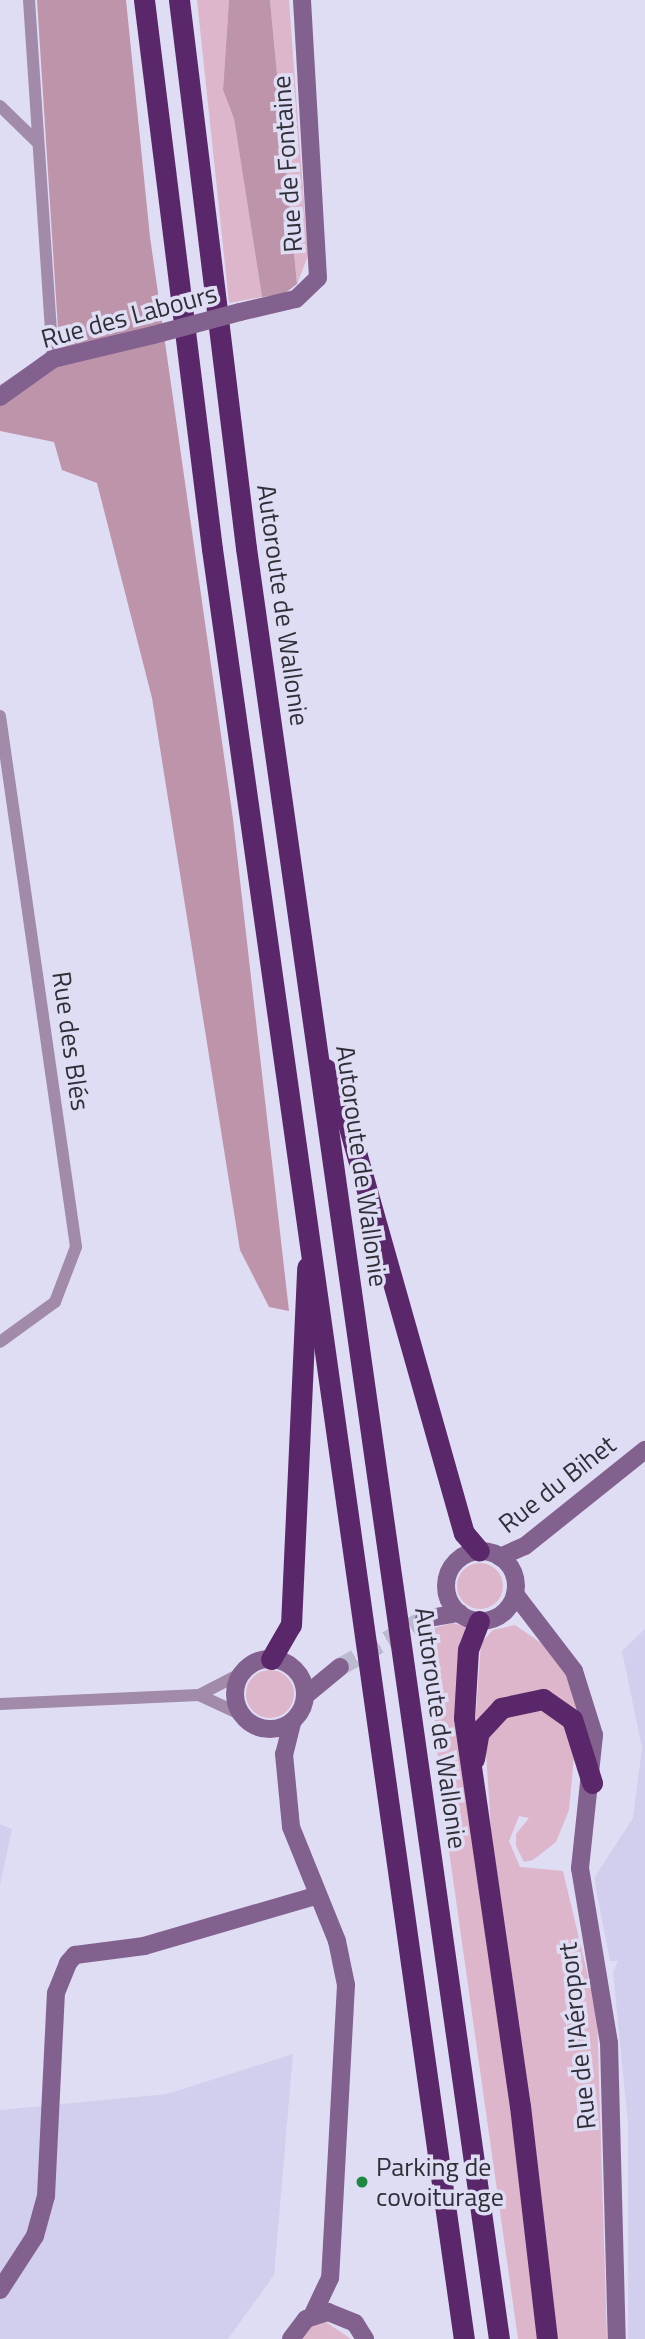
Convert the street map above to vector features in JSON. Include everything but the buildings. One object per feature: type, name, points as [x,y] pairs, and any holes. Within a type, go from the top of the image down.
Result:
[{"type":"highway","points":[[144,0],[210,535],[464,2339]]},
{"type":"highway","name":"Autoroute de Wallonie","points":[[179,0],[195,164],[499,2339]]},
{"type":"highway","points":[[317,1051],[341,1099],[464,1533],[490,1554]]},
{"type":"highway","points":[[271,1659],[290,1625],[301,1304],[311,1248]]},
{"type":"highway","points":[[478,1617],[464,1676],[472,1782],[520,2106],[547,2339]]},
{"type":"highway","points":[[472,1782],[479,1732],[501,1707],[529,1698],[567,1712],[592,1783]]},
{"type":"street","points":[[29,0],[36,141],[53,359]]},
{"type":"street","name":"Rue de Fontaine","points":[[240,312],[296,299],[318,278],[302,0]]},
{"type":"street","points":[[0,106],[36,141]]},
{"type":"street","name":"Rue des Labours","points":[[0,397],[53,359],[240,312]]},
{"type":"street","name":"Rue des Blés","points":[[0,716],[76,1247],[55,1302],[0,1342]]},
{"type":"street","name":"Rue du Bihet","points":[[478,1617],[424,1619],[447,1595],[457,1560],[525,1546],[645,1450]]},
{"type":"street","name":"Rue du Bihet","points":[[515,1594],[513,1573],[527,1551],[645,1462]]},
{"type":"street","name":"Rue du Bihet","points":[[490,1554],[513,1573]]},
{"type":"street","points":[[478,1617],[515,1594]]},
{"type":"street","name":"Rue de l'Aéroport","points":[[515,1594],[533,1624],[563,1653],[583,1692],[594,1735],[592,1783],[580,1868],[609,2043],[617,2339]]},
{"type":"street","points":[[447,1595],[478,1617],[533,1624]]},
{"type":"street","points":[[0,1704],[199,1695],[271,1659],[300,1674],[333,1671],[306,1695],[292,1723],[284,1754],[291,1828],[315,1896],[337,1941],[346,1985],[330,2278],[342,2316],[365,2339]]},
{"type":"street","points":[[242,1673],[235,1695],[242,1716]]},
{"type":"street","points":[[300,1674],[306,1695]]},
{"type":"street","points":[[199,1695],[260,1728],[284,1754]]},
{"type":"street","points":[[260,1728],[292,1723]]},
{"type":"street","points":[[0,2290],[35,2236],[47,2196],[56,1993],[68,1963],[75,1955],[144,1946],[315,1896]]},
{"type":"street","points":[[291,2339],[312,2316],[330,2278]]},
{"type":"street","points":[[312,2316],[342,2316]]},
{"type":"shaded area","points":[[37,0],[126,0],[150,237],[233,819],[289,1311],[269,1307],[240,1250],[152,698],[97,483],[62,470],[54,442],[0,431],[0,385],[59,345]]},
{"type":"shaded area","points":[[197,0],[229,0],[223,90],[234,119],[262,297],[229,303]]},
{"type":"shaded area","points":[[229,0],[270,0],[297,284],[284,294],[262,297],[234,119],[223,90]]},
{"type":"shaded area","points":[[270,0],[289,0],[308,256],[297,284]]},
{"type":"shaded area","points":[[480,1563],[496,1570],[503,1586],[496,1602],[480,1609],[464,1602],[457,1586],[464,1570]]},
{"type":"shaded area","points":[[452,1623],[465,1626],[541,2339],[518,2339],[441,1794],[427,1630]]},
{"type":"shaded area","points":[[515,1625],[547,1647],[562,1666],[582,1718],[555,1696],[475,1725],[481,1643],[493,1630]]},
{"type":"shaded area","points":[[645,1629],[645,2339],[628,2339],[628,2124],[613,1972],[618,1961],[610,1961],[594,1878],[633,1818],[642,1748],[622,1651]]},
{"type":"shaded area","points":[[270,1670],[287,1677],[294,1694],[287,1711],[270,1718],[253,1711],[246,1694],[253,1677]]},
{"type":"shaded area","points":[[532,1704],[560,1714],[575,1745],[569,1810],[556,1842],[533,1860],[524,1862],[516,1846],[516,1834],[529,1818],[519,1816],[509,1841],[520,1867],[563,1871],[597,2014],[607,2339],[557,2339],[491,1830],[485,1736],[493,1724]]},
{"type":"shaded area","points":[[0,1824],[12,1829],[0,1885]]},
{"type":"shaded area","points":[[293,2054],[274,2275],[228,2339],[0,2339],[0,2110],[167,2094]]},
{"type":"shaded area","points":[[326,2322],[351,2339],[298,2339],[308,2326]]},
{"type":"tunnel","points":[[340,1667],[424,1619]]},
{"type":"place","name":"Parking de covoiturage","points":[[362,2182]]}]
